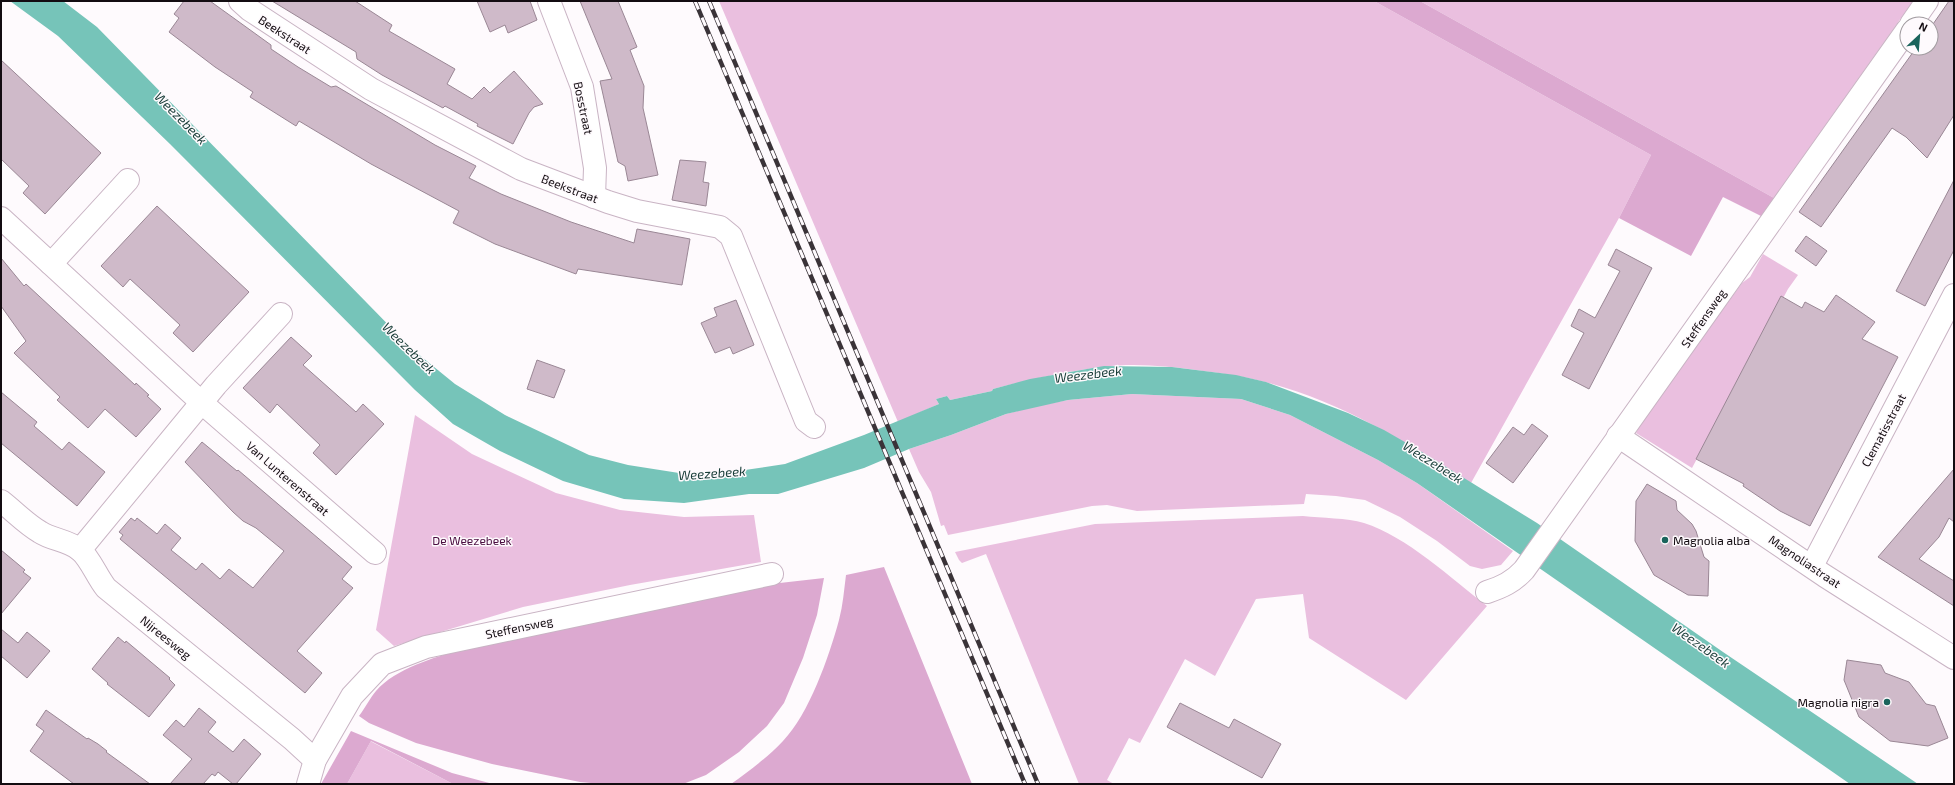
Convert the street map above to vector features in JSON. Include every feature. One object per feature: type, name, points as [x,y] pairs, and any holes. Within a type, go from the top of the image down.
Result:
[{"type":"street","name":"Beekstraat","points":[[240,1],[262,18],[371,88],[521,169],[594,197],[637,211],[720,227],[731,236],[806,421],[814,427]]},
{"type":"street","name":"Bosstraat","points":[[549,1],[582,87],[596,168],[594,197]]},
{"type":"street","points":[[1917,16],[1927,1]]},
{"type":"street","name":"Steffensweg","points":[[1487,592],[1506,585],[1516,579],[1524,570],[1899,41]]},
{"type":"street","points":[[51,264],[128,180]]},
{"type":"street","name":"Van Lunterenstraat","points":[[1,218],[202,403],[375,553]]},
{"type":"street","name":"Clematisstraat","points":[[1812,566],[1954,295]]},
{"type":"street","points":[[80,550],[216,385],[281,314]]},
{"type":"street","name":"Magnoliastraat","points":[[1618,436],[1812,566],[1954,658]]},
{"type":"street","name":"Nijreesweg","points":[[1,501],[40,532],[53,539],[68,542],[80,550],[88,560],[97,577],[106,588],[292,739],[315,760]]},
{"type":"street","name":"Steffensweg","points":[[315,760],[352,696],[382,664],[426,647],[772,574]]},
{"type":"street","points":[[308,784],[315,760]]},
{"type":"green space","points":[[719,1],[1374,1],[1651,155],[1619,218],[1471,483],[1372,424],[1320,400],[1293,390],[1240,376],[1173,367],[1126,365],[1061,373],[950,400],[947,396],[936,399],[939,404],[898,422]]},
{"type":"green space","points":[[1420,1],[1913,1],[1902,16],[1899,16],[1899,21],[1774,198]]},
{"type":"green space","points":[[1763,254],[1798,275],[1788,289],[1692,468],[1636,433],[1644,418],[1742,283],[1750,277]]},
{"type":"green space","points":[[1132,394],[1241,399],[1290,415],[1378,460],[1417,483],[1513,551],[1501,565],[1482,569],[1470,566],[1437,541],[1400,517],[1365,500],[1306,494],[1304,504],[1137,511],[1107,505],[1092,506],[948,535],[944,525],[941,526],[931,492],[919,472],[909,449],[1006,414],[1031,407],[1068,400]]},
{"type":"green space","name":"De Weezebeek","points":[[415,415],[472,454],[556,493],[620,510],[684,517],[754,515],[761,562],[630,585],[523,607],[394,646],[376,630]]},
{"type":"green space","points":[[1303,516],[1350,520],[1380,529],[1428,559],[1487,606],[1406,700],[1309,638],[1303,594],[1256,599],[1215,676],[1185,659],[1140,743],[1129,738],[1107,780],[1114,784],[1079,784],[986,554],[962,563],[955,552],[1095,524]]},
{"type":"green space","points":[[371,741],[372,742],[453,784],[347,784]]},
{"type":"shaded area","points":[[1374,1],[1420,1],[1774,198],[1761,216],[1723,197],[1691,256],[1619,218],[1651,155]]},
{"type":"shaded area","points":[[884,567],[972,784],[731,784],[758,764],[783,741],[792,730],[810,701],[835,635],[842,609],[846,575]]},
{"type":"shaded area","points":[[824,578],[817,615],[803,658],[784,703],[767,726],[739,752],[706,775],[683,784],[602,784],[580,782],[492,764],[416,743],[369,723],[359,716],[376,691],[394,676],[416,665],[462,649],[754,586]]},
{"type":"shaded area","points":[[351,731],[452,773],[493,784],[453,784],[371,741],[347,784],[321,784]]},
{"type":"water","name":"Weezebeek","points":[[10,1],[63,1],[97,27],[412,349],[455,384],[505,415],[589,455],[628,465],[679,473],[745,470],[785,464],[864,435],[939,404],[936,399],[947,396],[950,400],[992,391],[993,389],[1030,379],[1104,366],[1172,367],[1236,375],[1266,382],[1348,413],[1384,430],[1417,449],[1537,523],[1723,652],[1918,784],[1850,784],[1417,483],[1378,460],[1290,415],[1241,399],[1132,394],[1068,400],[1006,414],[909,449],[864,468],[778,494],[749,494],[684,503],[624,499],[563,481],[500,451],[453,424],[415,390],[170,144],[58,36]]},
{"type":"building","points":[[184,1],[210,1],[271,45],[271,49],[298,67],[331,87],[336,86],[435,145],[476,166],[469,178],[501,194],[571,222],[634,243],[637,229],[690,239],[682,285],[578,269],[576,274],[495,244],[453,223],[459,211],[371,164],[299,121],[296,126],[250,97],[253,92],[215,67],[169,32],[179,18],[174,14]]},
{"type":"building","points":[[272,1],[355,1],[392,25],[389,31],[455,69],[447,84],[472,99],[484,87],[490,93],[514,71],[543,104],[534,107],[529,113],[513,144],[477,126],[478,124],[445,106],[443,108],[382,75],[357,59],[356,52]]},
{"type":"building","points":[[477,1],[530,1],[537,20],[508,33],[505,25],[490,32]]},
{"type":"building","points":[[580,1],[618,1],[637,47],[630,50],[644,86],[643,108],[658,175],[628,181],[625,166],[618,162],[600,81],[612,79]]},
{"type":"building","points":[[1949,1],[1954,1],[1954,115],[1927,158],[1906,137],[1892,128],[1821,227],[1799,212],[1910,56],[1939,56],[1939,16]]},
{"type":"building","points":[[1,60],[101,153],[45,214],[23,193],[29,186],[1,159]]},
{"type":"building","points":[[680,160],[706,162],[703,182],[709,183],[706,206],[672,200]]},
{"type":"building","points":[[1954,180],[1954,250],[1925,306],[1896,291]]},
{"type":"building","points":[[157,206],[249,292],[193,352],[173,333],[180,325],[130,279],[123,287],[101,266]]},
{"type":"building","points":[[1806,236],[1827,251],[1816,266],[1795,251]]},
{"type":"building","points":[[1616,249],[1652,268],[1589,389],[1562,375],[1584,333],[1571,326],[1579,309],[1595,318],[1620,271],[1608,265]]},
{"type":"building","points":[[1,258],[24,286],[26,284],[135,385],[136,383],[149,395],[147,396],[161,409],[136,437],[105,409],[88,428],[57,400],[60,397],[14,353],[26,341],[1,306]]},
{"type":"building","points":[[1836,295],[1875,322],[1862,339],[1898,357],[1810,526],[1780,511],[1743,486],[1744,484],[1696,459],[1781,296],[1802,308],[1805,302],[1824,312]]},
{"type":"building","points":[[736,300],[754,345],[733,354],[730,347],[715,353],[701,323],[717,316],[714,308]]},
{"type":"building","points":[[291,337],[312,356],[303,365],[356,412],[363,404],[384,424],[336,475],[313,453],[320,445],[277,404],[270,413],[243,388]]},
{"type":"building","points":[[537,360],[565,370],[554,398],[527,389]]},
{"type":"building","points":[[1,392],[37,422],[34,426],[62,450],[69,442],[105,472],[77,506],[1,443]]},
{"type":"building","points":[[1532,424],[1548,436],[1513,483],[1486,463],[1513,427],[1524,435]]},
{"type":"building","points":[[202,442],[237,471],[238,470],[352,567],[342,579],[353,588],[297,651],[322,673],[305,693],[120,539],[123,535],[119,532],[131,518],[135,521],[137,518],[157,534],[165,524],[181,538],[171,550],[196,570],[202,563],[220,579],[229,569],[253,588],[284,551],[256,528],[243,521],[185,462]]},
{"type":"building","points":[[1954,469],[1954,522],[1949,518],[1939,537],[1919,559],[1954,581],[1954,606],[1878,557]]},
{"type":"building","name":"Magnolia alba","points":[[1647,484],[1676,501],[1677,510],[1692,524],[1696,531],[1704,557],[1709,561],[1708,596],[1688,595],[1654,575],[1635,541],[1636,501]]},
{"type":"building","points":[[1,550],[25,570],[23,572],[31,578],[1,614]]},
{"type":"building","points":[[1,629],[18,643],[27,632],[50,651],[27,678],[1,656]]},
{"type":"building","points":[[118,637],[125,643],[126,641],[170,678],[169,679],[175,685],[149,717],[107,684],[108,683],[92,669]]},
{"type":"building","name":"Magnolia nigra","points":[[1847,660],[1881,665],[1885,673],[1909,682],[1926,704],[1935,706],[1948,738],[1928,746],[1890,741],[1859,717],[1844,680]]},
{"type":"building","points":[[1180,703],[1229,728],[1234,719],[1281,744],[1262,778],[1167,727]]},
{"type":"building","points":[[199,708],[216,722],[208,732],[233,752],[244,739],[261,754],[236,784],[233,784],[218,772],[215,776],[212,774],[203,784],[170,784],[192,759],[163,735],[176,720],[184,727]]},
{"type":"building","points":[[46,710],[87,739],[88,738],[98,744],[107,751],[106,752],[150,784],[74,784],[30,751],[44,731],[36,725]]},
{"type":"railway","points":[[695,1],[1025,784]]},
{"type":"railway","points":[[709,1],[1038,784]]},
{"type":"place","name":"Magnolia alba","points":[[1665,540]]},
{"type":"place","name":"Magnolia nigra","points":[[1887,702]]}]
